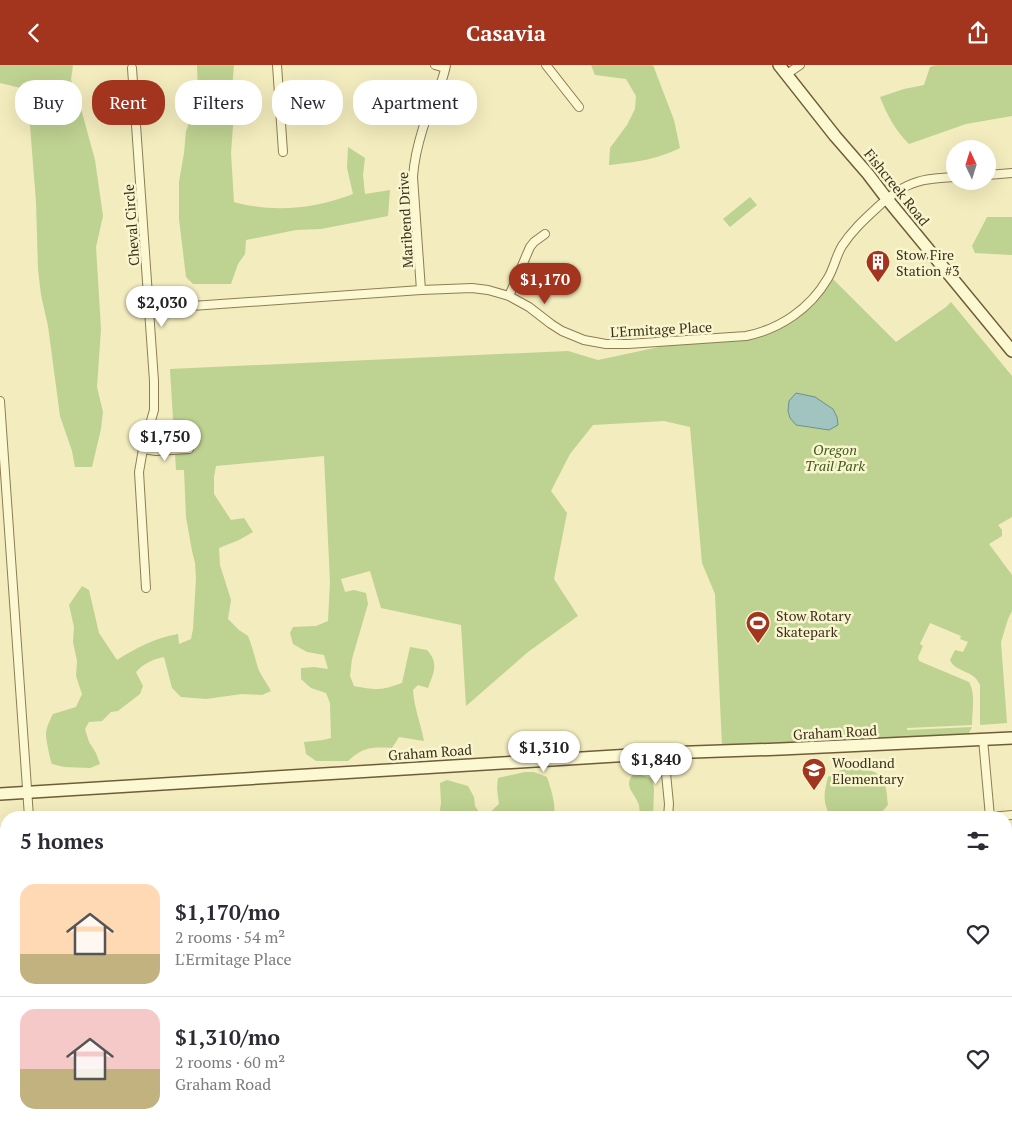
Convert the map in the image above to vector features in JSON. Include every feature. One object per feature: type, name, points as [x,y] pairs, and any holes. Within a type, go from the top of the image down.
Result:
[{"type":"main road","name":"Fishcreek Road","points":[[783,69],[835,136],[868,173],[887,199],[1012,351]]},
{"type":"main road","name":"Graham Road","points":[[0,794],[664,753],[796,749],[1012,738]]},
{"type":"street","points":[[277,65],[283,153]]},
{"type":"street","points":[[435,65],[446,67]]},
{"type":"street","points":[[546,65],[579,107]]},
{"type":"street","points":[[783,69],[800,65]]},
{"type":"street","name":"Maribend Drive","points":[[421,290],[413,168],[418,145],[446,67]]},
{"type":"street","name":"Cheval Circle","points":[[132,69],[154,401],[139,472],[146,588]]},
{"type":"street","points":[[996,174],[1012,173]]},
{"type":"street","name":"L'Ermitage Place","points":[[149,309],[472,288],[509,296],[529,307],[562,331],[593,343],[615,345],[746,336],[762,333],[792,317],[805,307],[826,281],[848,238],[860,223],[887,199],[902,188],[918,181],[946,178]]},
{"type":"street","points":[[509,296],[530,247],[544,234]]},
{"type":"street","points":[[0,401],[28,811]]},
{"type":"street","points":[[143,449],[156,451],[189,449]]},
{"type":"street","points":[[983,739],[989,811]]},
{"type":"street","points":[[664,753],[668,811]]},
{"type":"green space","points":[[0,65],[73,65],[71,80],[15,80],[15,87],[0,83]]},
{"type":"green space","points":[[197,65],[234,65],[233,80],[198,80]]},
{"type":"green space","points":[[591,65],[653,65],[674,120],[680,148],[654,158],[609,165],[610,148],[627,125],[635,109],[636,96],[626,79],[595,75]]},
{"type":"green space","points":[[936,65],[1012,65],[1012,116],[966,124],[909,144],[892,122],[880,97],[924,85],[930,67]]},
{"type":"green space","points":[[82,112],[95,160],[103,216],[96,247],[101,329],[97,387],[103,412],[92,467],[75,467],[72,451],[60,416],[38,269],[36,202],[30,125],[82,125]]},
{"type":"green space","points":[[188,125],[233,125],[231,153],[234,202],[264,207],[294,208],[309,206],[353,194],[347,168],[348,147],[365,158],[363,175],[365,194],[390,190],[388,216],[321,229],[296,230],[246,240],[245,254],[238,264],[231,284],[193,284],[186,277],[179,219],[179,182]]},
{"type":"green space","points":[[750,197],[757,205],[730,227],[723,219]]},
{"type":"green space","points":[[987,217],[1012,217],[1012,255],[975,253],[972,246]]},
{"type":"green space","name":"Oregon Trail Park","points":[[829,275],[896,342],[951,302],[1012,376],[1012,517],[998,525],[1002,530],[1002,536],[989,544],[1012,575],[1012,611],[1001,642],[1007,723],[980,725],[980,685],[973,676],[956,667],[950,660],[955,650],[963,652],[968,642],[960,639],[961,636],[930,623],[920,644],[923,646],[918,657],[919,661],[969,682],[973,697],[972,725],[907,728],[907,730],[972,727],[969,733],[907,738],[722,746],[715,594],[702,563],[690,427],[664,421],[593,425],[570,454],[551,491],[567,513],[554,579],[578,616],[528,652],[466,706],[461,625],[381,608],[370,571],[341,579],[345,592],[354,590],[366,593],[368,604],[352,659],[350,676],[354,686],[378,689],[402,683],[410,647],[427,650],[434,664],[428,688],[418,685],[413,690],[424,741],[399,737],[392,748],[363,750],[348,761],[316,761],[306,754],[304,742],[331,738],[330,703],[326,693],[311,688],[301,679],[301,668],[328,669],[324,655],[307,652],[293,644],[290,633],[293,627],[316,626],[328,621],[330,582],[324,456],[216,466],[214,494],[231,520],[244,518],[253,532],[219,548],[220,565],[231,600],[228,619],[248,636],[258,668],[271,691],[262,695],[242,694],[206,699],[181,697],[172,688],[164,657],[156,659],[145,664],[136,672],[143,686],[140,694],[118,711],[111,712],[102,721],[89,722],[85,729],[100,764],[90,768],[64,767],[52,764],[46,734],[49,721],[53,714],[76,707],[82,694],[76,676],[77,661],[73,642],[74,627],[69,605],[82,586],[89,590],[99,633],[117,660],[161,638],[178,634],[179,644],[191,639],[196,579],[195,563],[186,517],[184,470],[176,470],[170,369],[568,351],[598,360],[692,340],[746,336],[792,317]]},
{"type":"green space","points":[[843,769],[867,770],[878,774],[886,787],[888,805],[883,811],[828,811],[825,797],[828,777]]},
{"type":"green space","points":[[525,772],[534,772],[547,777],[552,792],[554,811],[491,811],[499,804],[498,778]]},
{"type":"green space","points":[[634,773],[652,778],[654,789],[653,811],[639,811],[637,800],[629,786]]},
{"type":"green space","points":[[447,780],[468,786],[474,797],[475,806],[478,811],[440,811],[440,783]]},
{"type":"water","points":[[796,393],[815,397],[833,409],[838,425],[829,430],[796,425],[790,418],[788,411],[789,401]]},
{"type":"place","name":"Stow Fire Station #3","points":[[878,283]]},
{"type":"place","name":"Stow Rotary Skatepark","points":[[758,644]]},
{"type":"place","name":"Woodland Elementary","points":[[814,791]]}]
